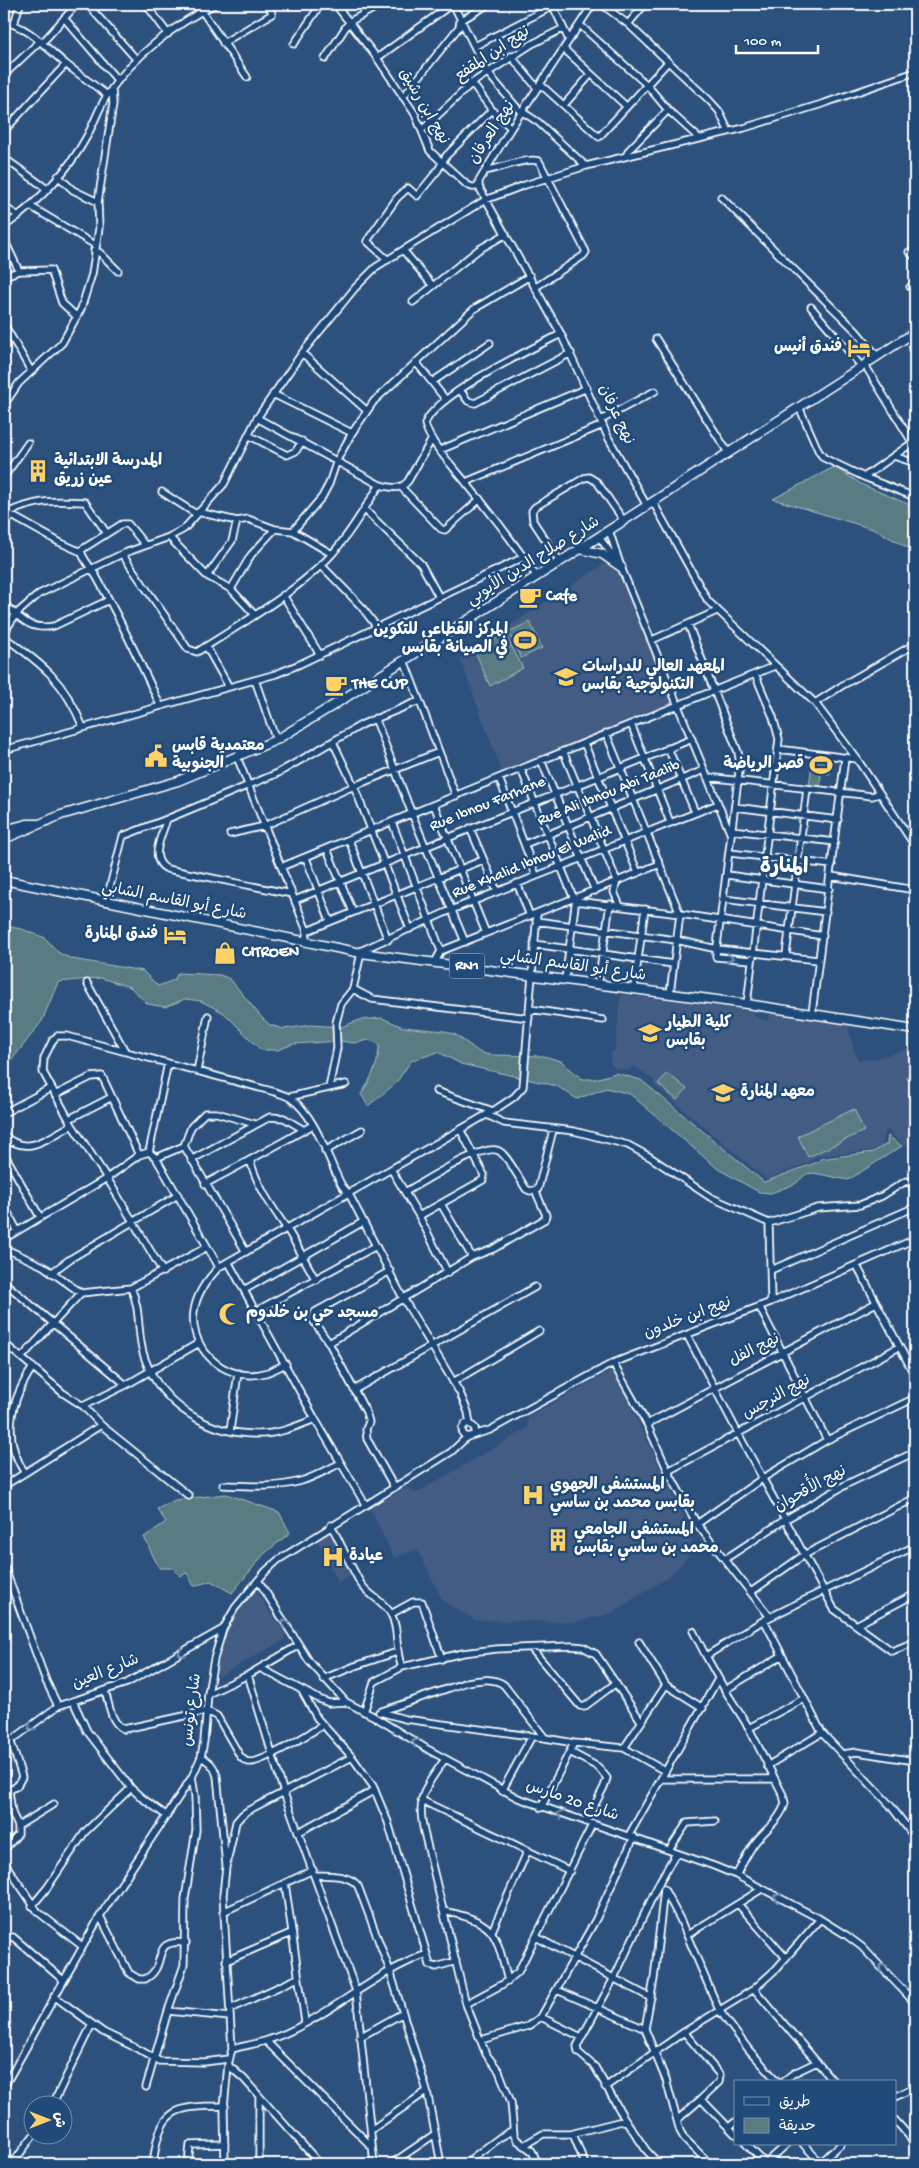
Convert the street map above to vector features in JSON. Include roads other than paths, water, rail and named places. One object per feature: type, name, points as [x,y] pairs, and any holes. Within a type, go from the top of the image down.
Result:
[{"type":"main road","name":"شارع صلاح الدين الأيوبي","points":[[4,839],[39,824],[178,781],[276,740],[800,409],[915,332]]},
{"type":"main road","points":[[580,549],[602,554],[621,567]]},
{"type":"main road","name":"شارع صلاح الدين الأيوبي","points":[[4,830],[27,824],[39,824]]},
{"type":"main road","name":"شارع أبو القاسم الشابي","points":[[4,880],[21,885],[360,952],[812,1013],[915,1030]]},
{"type":"main road","name":"شارع أبو القاسم الشابي","points":[[4,885],[21,885]]},
{"type":"street","points":[[14,24],[20,4]]},
{"type":"street","points":[[4,75],[41,42],[77,4]]},
{"type":"street","points":[[87,4],[137,60]]},
{"type":"street","points":[[146,4],[168,34]]},
{"type":"street","points":[[4,227],[30,206],[58,176],[85,140],[112,88],[137,60],[168,34],[216,4]]},
{"type":"street","points":[[224,43],[272,14],[269,4]]},
{"type":"street","points":[[294,44],[321,4]]},
{"type":"street","name":"نهج ابن رشيق","points":[[335,4],[377,58],[415,114],[430,151],[467,185],[472,188],[479,187]]},
{"type":"street","points":[[325,59],[349,22],[382,4]]},
{"type":"street","points":[[377,58],[453,4],[487,72],[522,112],[538,122],[586,166]]},
{"type":"street","points":[[460,21],[489,4]]},
{"type":"street","points":[[601,4],[628,24],[709,100],[728,130]]},
{"type":"street","points":[[628,24],[644,4]]},
{"type":"street","points":[[475,46],[552,5],[569,40]]},
{"type":"street","name":"نهج العرفان","points":[[561,334],[536,286],[485,200],[479,187],[479,181],[511,128],[580,25],[589,5]]},
{"type":"street","points":[[202,11],[247,77]]},
{"type":"street","points":[[64,18],[118,82]]},
{"type":"street","points":[[403,97],[459,27],[460,21]]},
{"type":"street","points":[[4,22],[14,24],[41,42],[66,64],[108,95]]},
{"type":"street","points":[[580,25],[647,85],[668,110],[700,139]]},
{"type":"street","name":"نهج ابن المقفع","points":[[422,130],[472,82],[511,56],[562,29]]},
{"type":"street","points":[[564,48],[626,106]]},
{"type":"street","points":[[511,56],[539,86],[564,105],[599,137],[668,62]]},
{"type":"street","points":[[4,130],[66,64]]},
{"type":"street","points":[[4,633],[16,614],[39,594],[122,554],[169,537],[184,529],[224,484],[257,418],[302,353],[355,288],[376,267],[403,250],[485,200],[549,177],[586,166],[700,139],[728,130],[744,128],[915,72]]},
{"type":"street","points":[[564,105],[591,74]]},
{"type":"street","points":[[472,82],[492,110],[511,128]]},
{"type":"street","points":[[4,405],[18,383],[58,348],[78,317],[90,284],[99,228],[98,202],[113,104],[112,88]]},
{"type":"street","points":[[388,260],[367,242],[398,198],[408,188],[417,196],[441,163],[466,134],[492,110]]},
{"type":"street","points":[[626,156],[629,150],[668,110]]},
{"type":"street","points":[[4,158],[47,189]]},
{"type":"street","points":[[485,171],[533,159],[539,161],[549,177],[586,252],[583,256],[536,286]]},
{"type":"street","points":[[58,176],[73,190],[98,202]]},
{"type":"street","points":[[721,197],[856,331],[878,357]]},
{"type":"street","points":[[30,206],[95,247],[118,271]]},
{"type":"street","points":[[4,207],[19,216]]},
{"type":"street","points":[[413,302],[478,250],[506,234]]},
{"type":"street","points":[[4,239],[19,271]]},
{"type":"street","points":[[403,250],[433,286]]},
{"type":"street","points":[[909,252],[915,257]]},
{"type":"street","points":[[4,276],[19,271],[52,270],[62,303],[78,317]]},
{"type":"street","points":[[293,531],[322,497],[329,484],[337,460],[366,410],[474,309],[530,276]]},
{"type":"street","points":[[811,308],[864,366],[914,444],[864,477]]},
{"type":"street","points":[[4,324],[31,371]]},
{"type":"street","points":[[537,576],[480,499],[432,440],[426,428],[426,420],[446,400],[460,390],[514,358],[561,334]]},
{"type":"street","name":"نهج عرفان","points":[[561,334],[602,422],[698,586],[717,611],[815,704],[857,759],[915,846]]},
{"type":"street","points":[[656,338],[729,454]]},
{"type":"street","points":[[432,382],[490,343]]},
{"type":"street","points":[[302,353],[366,410]]},
{"type":"street","points":[[460,390],[468,401],[475,403],[571,353]]},
{"type":"street","points":[[416,362],[446,400]]},
{"type":"street","points":[[440,450],[587,388]]},
{"type":"street","points":[[466,482],[602,422],[655,391]]},
{"type":"street","points":[[273,394],[352,433]]},
{"type":"street","points":[[800,409],[819,452],[824,458],[864,477],[915,497]]},
{"type":"street","points":[[257,418],[380,484],[400,488],[442,529],[445,530],[480,499]]},
{"type":"street","points":[[248,435],[287,456],[296,451],[302,441]]},
{"type":"street","points":[[400,488],[408,481],[432,440]]},
{"type":"street","points":[[4,477],[28,443]]},
{"type":"street","points":[[894,456],[915,463]]},
{"type":"street","points":[[560,562],[533,521],[532,511],[536,507],[584,478],[589,477],[597,482],[624,520]]},
{"type":"street","points":[[122,554],[188,649],[196,652],[283,595],[321,565],[350,532],[380,484]]},
{"type":"street","points":[[162,492],[197,513],[237,521],[248,519],[275,529],[293,531],[332,554]]},
{"type":"street","points":[[6,513],[36,502],[52,500],[84,502],[106,532]]},
{"type":"street","points":[[364,509],[421,564],[439,597]]},
{"type":"street","points":[[6,513],[81,552],[81,555],[92,568],[109,600],[160,705]]},
{"type":"street","points":[[207,576],[232,541],[237,521]]},
{"type":"street","points":[[81,552],[81,550],[106,532],[122,524],[128,524],[145,545]]},
{"type":"street","points":[[231,589],[251,556],[275,529]]},
{"type":"street","points":[[609,530],[621,567],[732,837]]},
{"type":"street","points":[[169,537],[207,576],[231,589],[254,614]]},
{"type":"street","points":[[599,537],[621,567]]},
{"type":"street","points":[[4,750],[276,674],[320,655],[524,557]]},
{"type":"street","points":[[321,565],[360,605],[377,627]]},
{"type":"street","points":[[283,595],[320,655]]},
{"type":"street","points":[[4,604],[25,623],[47,628],[109,600]]},
{"type":"street","points":[[652,640],[717,611]]},
{"type":"street","points":[[688,624],[740,758],[739,781],[716,957],[751,960]]},
{"type":"street","points":[[4,637],[56,679],[66,691],[83,727]]},
{"type":"street","points":[[815,704],[843,685],[915,644]]},
{"type":"street","points":[[206,646],[229,687]]},
{"type":"street","points":[[404,660],[456,796]]},
{"type":"street","points":[[281,867],[584,742],[775,666]]},
{"type":"street","points":[[747,1004],[760,880],[778,749],[777,727],[755,674]]},
{"type":"street","points":[[255,680],[276,740]]},
{"type":"street","points":[[106,902],[123,836],[278,773],[375,718],[419,701]]},
{"type":"street","points":[[375,718],[465,942]]},
{"type":"street","points":[[630,724],[670,822]]},
{"type":"street","points":[[606,734],[648,831],[680,914],[670,994]]},
{"type":"street","name":"Rue Ibnou Farhane","points":[[294,897],[340,882],[511,810],[692,739]]},
{"type":"street","points":[[332,742],[354,786],[410,929]]},
{"type":"street","points":[[584,742],[638,872]]},
{"type":"street","points":[[668,748],[695,812]]},
{"type":"street","points":[[778,749],[857,759]]},
{"type":"street","points":[[563,751],[617,881],[614,892],[620,906]]},
{"type":"street","points":[[230,834],[264,826],[394,769],[439,752]]},
{"type":"street","points":[[237,757],[307,931],[305,941]]},
{"type":"street","points":[[812,1013],[845,758]]},
{"type":"street","points":[[541,760],[595,891]]},
{"type":"street","points":[[520,769],[576,899],[565,980]]},
{"type":"street","name":"Rue Ali Ibnou Abi Taalib","points":[[524,844],[704,770]]},
{"type":"street","points":[[708,777],[872,796],[880,794]]},
{"type":"street","points":[[498,778],[536,876]]},
{"type":"street","points":[[786,955],[807,789]]},
{"type":"street","name":"Rue Khalid Ibnou El Walid","points":[[360,952],[451,910],[718,804]]},
{"type":"street","points":[[434,805],[486,933]]},
{"type":"street","points":[[735,807],[838,820]]},
{"type":"street","points":[[167,819],[157,854],[157,861],[160,866],[294,897]]},
{"type":"street","points":[[392,822],[441,951]]},
{"type":"street","points":[[470,828],[497,891]]},
{"type":"street","points":[[732,830],[835,842]]},
{"type":"street","points":[[349,840],[388,940]]},
{"type":"street","points":[[327,849],[353,912]]},
{"type":"street","points":[[730,853],[832,865]]},
{"type":"street","points":[[306,858],[330,921]]},
{"type":"street","points":[[307,931],[483,860]]},
{"type":"street","points":[[435,962],[441,951],[576,899],[660,864]]},
{"type":"street","points":[[727,875],[829,889]]},
{"type":"street","points":[[831,876],[915,890]]},
{"type":"street","points":[[517,883],[530,916]]},
{"type":"street","points":[[576,899],[823,936]]},
{"type":"street","points":[[724,899],[826,912]]},
{"type":"street","points":[[598,984],[610,904]]},
{"type":"street","points":[[634,988],[645,909]]},
{"type":"street","points":[[286,1364],[264,1374],[238,1373],[219,1365],[211,1359],[199,1344],[194,1322],[194,1308],[201,1289],[219,1267],[493,1112],[514,1097],[523,1087],[537,913]]},
{"type":"street","points":[[536,920],[676,940],[717,949],[786,955],[818,960]]},
{"type":"street","points":[[534,944],[673,964]]},
{"type":"street","points":[[329,1088],[338,1048],[336,1023],[341,1004],[353,988],[360,952]]},
{"type":"street","points":[[87,983],[125,1051]]},
{"type":"street","points":[[353,988],[372,999],[529,1018]]},
{"type":"street","points":[[530,1009],[603,1020]]},
{"type":"street","points":[[197,1071],[208,1016]]},
{"type":"street","points":[[163,1272],[107,1178],[70,1122],[42,1072],[42,1063],[53,1040],[57,1036],[67,1036],[125,1051],[289,1097],[300,1106],[313,1125],[342,1186],[349,1194],[403,1298],[465,1404],[470,1424],[476,1428],[472,1437],[463,1434],[462,1429],[465,1424],[470,1424]]},
{"type":"street","points":[[148,1152],[168,1063]]},
{"type":"street","points":[[55,1095],[98,1075],[102,1076],[110,1098],[139,1155]]},
{"type":"street","points":[[289,1097],[346,1084]]},
{"type":"street","points":[[4,1113],[51,1088]]},
{"type":"street","points":[[436,1091],[493,1112]]},
{"type":"street","points":[[4,1135],[12,1142],[33,1146],[110,1098]]},
{"type":"street","points":[[156,1158],[184,1146],[191,1127],[205,1113],[217,1113],[255,1124]]},
{"type":"street","points":[[487,1115],[504,1124],[592,1135],[631,1146],[710,1197],[769,1223],[818,1208],[860,1205],[882,1196],[906,1181],[911,1183],[915,1190]]},
{"type":"street","points":[[191,1160],[270,1117],[284,1118],[304,1130]]},
{"type":"street","points":[[205,1184],[313,1125]]},
{"type":"street","points":[[418,1216],[484,1180],[484,1174],[460,1129]]},
{"type":"street","points":[[325,1151],[362,1130]]},
{"type":"street","points":[[405,1192],[473,1154],[484,1150],[502,1152],[526,1189],[538,1189],[553,1130]]},
{"type":"street","points":[[4,1145],[12,1142]]},
{"type":"street","points":[[184,1146],[246,1252]]},
{"type":"street","points":[[4,1240],[17,1230],[107,1178],[139,1155],[148,1152]]},
{"type":"street","points":[[148,1152],[156,1158],[219,1267]]},
{"type":"street","points":[[4,1153],[40,1217]]},
{"type":"street","points":[[250,1160],[256,1178],[270,1205],[316,1280]]},
{"type":"street","points":[[391,1169],[448,1273]]},
{"type":"street","points":[[329,1343],[472,1257],[493,1249],[544,1220],[546,1214],[535,1190]]},
{"type":"street","points":[[51,1273],[70,1259],[178,1195]]},
{"type":"street","points":[[441,1204],[472,1257]]},
{"type":"street","points":[[4,1205],[17,1230]]},
{"type":"street","points":[[771,1270],[915,1207]]},
{"type":"street","points":[[244,1290],[302,1255],[363,1222]]},
{"type":"street","points":[[769,1223],[771,1302]]},
{"type":"street","name":"نهج ابن خلدون","points":[[475,1433],[495,1427],[613,1364],[771,1302],[856,1266],[915,1238]]},
{"type":"street","points":[[256,1311],[376,1246]]},
{"type":"street","points":[[22,1357],[51,1323],[81,1293],[131,1288],[207,1247]]},
{"type":"street","points":[[4,1248],[34,1261],[81,1293]]},
{"type":"street","points":[[229,1263],[315,1419],[366,1504]]},
{"type":"street","points":[[856,1266],[915,1376]]},
{"type":"street","points":[[390,1271],[315,1312],[312,1319],[329,1343],[354,1390],[369,1422],[366,1430],[367,1439],[394,1486]]},
{"type":"street","points":[[4,1282],[126,1385]]},
{"type":"street","points":[[354,1390],[535,1287]]},
{"type":"street","points":[[131,1288],[138,1313],[140,1346],[150,1371],[167,1395],[181,1410],[211,1426],[230,1432],[273,1433],[315,1419]]},
{"type":"street","name":"نهج الفل","points":[[647,1424],[876,1303]]},
{"type":"street","points":[[759,1306],[781,1353],[827,1440]]},
{"type":"street","points":[[453,1382],[539,1331]]},
{"type":"street","points":[[687,1335],[804,1555],[839,1614],[892,1651],[915,1642]]},
{"type":"street","points":[[4,1343],[63,1393],[83,1406],[101,1425],[189,1496]]},
{"type":"street","points":[[83,1406],[126,1385],[199,1344]]},
{"type":"street","name":"نهج النرجس","points":[[668,1471],[739,1435],[899,1347]]},
{"type":"street","points":[[613,1364],[647,1424],[668,1471],[697,1524],[770,1618]]},
{"type":"street","points":[[25,1473],[17,1461],[13,1446],[11,1418],[17,1394],[33,1367]]},
{"type":"street","points":[[230,1432],[238,1373]]},
{"type":"street","points":[[697,1524],[763,1478],[827,1440],[915,1398]]},
{"type":"street","points":[[4,1486],[101,1425]]},
{"type":"street","name":"شارع تونس","points":[[4,2087],[6,2078],[100,1916],[192,1777],[201,1757],[204,1741],[208,1694],[214,1659],[223,1629],[235,1608],[258,1580],[278,1560],[331,1525],[457,1448],[468,1437]]},
{"type":"street","name":"نهج الأُقحوان","points":[[725,1558],[786,1519],[847,1484],[915,1452]]},
{"type":"street","points":[[223,1485],[257,1486],[294,1483],[341,1464]]},
{"type":"street","points":[[751,1592],[804,1555],[915,1498]]},
{"type":"street","points":[[331,1525],[361,1584],[381,1601],[391,1614],[397,1635],[397,1652],[402,1666]]},
{"type":"street","points":[[706,1656],[764,1620],[915,1546]]},
{"type":"street","points":[[4,1566],[43,1672],[58,1706]]},
{"type":"street","name":"شارع 20 مارس","points":[[258,1580],[323,1679],[346,1702],[502,1790],[542,1808],[632,1836],[736,1876],[820,1919],[862,1947],[915,2003]]},
{"type":"street","points":[[856,1625],[915,1594]]},
{"type":"street","points":[[391,1614],[413,1602],[422,1602],[442,1659]]},
{"type":"street","points":[[764,1620],[822,1733],[890,1805],[915,1838]]},
{"type":"street","name":"شارع العين","points":[[4,1746],[58,1706],[127,1683],[223,1629]]},
{"type":"street","points":[[693,1631],[724,1690],[749,1728],[785,1799],[784,1808],[778,1819],[765,1830],[753,1846],[736,1876]]},
{"type":"street","points":[[639,1642],[666,1685],[703,1708]]},
{"type":"street","points":[[208,1694],[248,1675],[299,1645]]},
{"type":"street","points":[[364,1712],[372,1685],[402,1666],[478,1651],[570,1646],[592,1650],[602,1661],[641,1721]]},
{"type":"street","points":[[531,1648],[580,1706],[584,1707],[616,1684]]},
{"type":"street","points":[[323,1679],[397,1652]]},
{"type":"street","points":[[724,1690],[781,1656]]},
{"type":"street","points":[[260,1668],[302,1691],[329,1703],[346,1702]]},
{"type":"street","points":[[248,1675],[284,1793],[356,1991],[374,2164]]},
{"type":"street","points":[[481,2040],[528,2026],[541,2017],[611,1888],[632,1836],[665,1770],[703,1708],[718,1679]]},
{"type":"street","points":[[373,1716],[467,1682],[478,1680],[498,1681],[504,1686],[544,1738]]},
{"type":"street","points":[[624,1748],[666,1685]]},
{"type":"street","points":[[105,1691],[113,1718],[116,1724],[124,1729],[207,1711],[217,1716],[232,1744],[244,1761],[253,1762],[272,1754],[323,1725]]},
{"type":"street","points":[[302,1691],[310,1708],[352,1757],[375,1790],[388,1822],[430,1965],[434,1967],[456,1961]]},
{"type":"street","points":[[749,1728],[803,1699]]},
{"type":"street","points":[[73,1701],[87,1731],[131,1788],[167,1816]]},
{"type":"street","points":[[380,1712],[405,1719],[574,1743],[624,1748],[665,1770]]},
{"type":"street","points":[[767,1766],[822,1733]]},
{"type":"street","points":[[502,1790],[532,1736]]},
{"type":"street","points":[[4,1850],[18,1834],[18,1826],[6,1792],[17,1786],[22,1777],[11,1742]]},
{"type":"street","points":[[542,1808],[574,1743]]},
{"type":"street","points":[[466,2004],[508,1981],[518,1972],[570,1871],[607,1778],[598,1767],[570,1752]]},
{"type":"street","points":[[842,1754],[857,1752],[915,1761]]},
{"type":"street","points":[[201,1757],[210,1762],[217,1776],[226,1867],[224,1912],[232,2049],[228,2062],[224,2106],[225,2164]]},
{"type":"street","points":[[226,1867],[238,1818],[249,1810],[352,1757]]},
{"type":"street","points":[[445,1758],[424,1790],[421,1800],[421,1817],[466,2004],[488,2059],[499,2071],[511,2102],[513,2130],[517,2140],[532,2151],[538,2164]]},
{"type":"street","points":[[146,2087],[168,2011],[182,1974],[186,1943],[186,1892],[196,1830],[195,1796],[192,1777]]},
{"type":"street","points":[[661,1778],[774,1779]]},
{"type":"street","points":[[32,1906],[47,1888],[86,1832],[131,1788]]},
{"type":"street","points":[[299,1832],[375,1790]]},
{"type":"street","points":[[421,1800],[570,1871]]},
{"type":"street","points":[[18,1826],[54,1804]]},
{"type":"street","points":[[658,2163],[626,2120],[595,2067],[578,2052],[577,2046],[614,1978],[687,1823],[716,1821]]},
{"type":"street","points":[[492,1931],[528,1850]]},
{"type":"street","points":[[4,1862],[6,1873],[32,1906],[82,1946]]},
{"type":"street","points":[[224,1912],[314,1873],[345,1878],[355,1882],[390,1970],[427,2091],[441,2164]]},
{"type":"street","points":[[660,1881],[687,1935],[719,2010],[749,2050],[776,2080]]},
{"type":"street","points":[[285,1884],[305,2022]]},
{"type":"street","points":[[664,1889],[658,1953],[646,2029],[649,2041],[656,2053],[684,2138],[710,2164]]},
{"type":"street","points":[[687,1935],[762,1889]]},
{"type":"street","points":[[738,1904],[786,1958]]},
{"type":"street","points":[[444,1911],[478,1920],[492,1931],[499,1945],[508,1981]]},
{"type":"street","points":[[100,1916],[129,1973],[139,1979],[145,1979],[155,1971],[158,1967],[160,1954],[166,1944],[172,1941],[186,1943]]},
{"type":"street","points":[[605,2087],[684,2032],[754,1989],[786,1958],[820,1919]]},
{"type":"street","points":[[226,1962],[291,1933]]},
{"type":"street","points":[[4,1938],[12,1937],[63,1980]]},
{"type":"street","points":[[536,1937],[651,1998]]},
{"type":"street","points":[[232,2049],[266,2041],[305,2022],[390,1970],[427,1954]]},
{"type":"street","points":[[230,2009],[298,1978]]},
{"type":"street","points":[[754,1989],[832,2080]]},
{"type":"street","points":[[557,1990],[646,2029]]},
{"type":"street","points":[[54,1996],[102,2032],[138,2049],[155,2060],[175,2063],[228,2062],[318,2164]]},
{"type":"street","points":[[168,2011],[230,2017]]},
{"type":"street","points":[[360,2037],[403,2013]]},
{"type":"street","points":[[541,2017],[581,2037]]},
{"type":"street","points":[[57,2096],[92,2024]]},
{"type":"street","points":[[677,2120],[719,2082],[720,2074],[684,2032]]},
{"type":"street","points":[[266,2041],[373,2147]]},
{"type":"street","points":[[785,2080],[794,2073],[817,2062]]},
{"type":"street","points":[[896,2096],[915,2087]]},
{"type":"street","points":[[371,2130],[427,2091]]},
{"type":"street","points":[[259,2098],[259,2164]]},
{"type":"street","points":[[701,2099],[734,2133]]},
{"type":"street","points":[[153,2164],[157,2136],[162,2124],[174,2112],[186,2108],[224,2106]]},
{"type":"street","points":[[524,2145],[543,2134],[573,2134],[626,2120]]},
{"type":"street","points":[[896,2121],[915,2143]]},
{"type":"street","points":[[729,2127],[734,2123]]},
{"type":"street","points":[[464,2164],[513,2130]]},
{"type":"street","points":[[391,2164],[434,2134]]},
{"type":"street","points":[[573,2134],[585,2164]]},
{"type":"street","points":[[188,2164],[190,2144],[225,2144]]},
{"type":"street","points":[[12,2164],[26,2146]]},
{"type":"street","points":[[748,2146],[765,2164],[785,2146]]},
{"type":"street","points":[[805,2146],[820,2163],[839,2146]]},
{"type":"street","points":[[647,2164],[658,2163]]},
{"type":"place","name":"فندق أنيس","points":[[859,348]]},
{"type":"place","name":"المدرسة الابتدائية عين زريق","points":[[38,471]]},
{"type":"place","name":"Cafe","points":[[530,597]]},
{"type":"place","name":"المركز القطاعى للتكوين في الصيانة بقابس","points":[[525,640]]},
{"type":"place","name":"المعهد العالي للدراسات التكنولوجية بقابس","points":[[566,677]]},
{"type":"place","name":"THE CUP","points":[[336,685]]},
{"type":"place","name":"معتمدية قابس الجنوبية","points":[[156,756]]},
{"type":"place","name":"قصر الرياضة","points":[[821,765]]},
{"type":"place","name":"فندق المنارة","points":[[175,935]]},
{"type":"place","name":"CITROEN","points":[[225,953]]},
{"type":"place","name":"كلية الطيار بقابس","points":[[650,1033]]},
{"type":"place","name":"معهد المنارة","points":[[723,1093]]},
{"type":"place","name":"مسجد حي بن خلدوم","points":[[230,1314]]},
{"type":"place","name":"المستشفى الجهوي بقابس محمد بن ساسي","points":[[533,1495]]},
{"type":"place","name":"المستشفى الجامعي محمد بن ساسي بقابس","points":[[558,1540]]},
{"type":"place","name":"عيادة","points":[[333,1557]]},
{"type":"district","name":"المنارة","points":[[784,868]]}]
